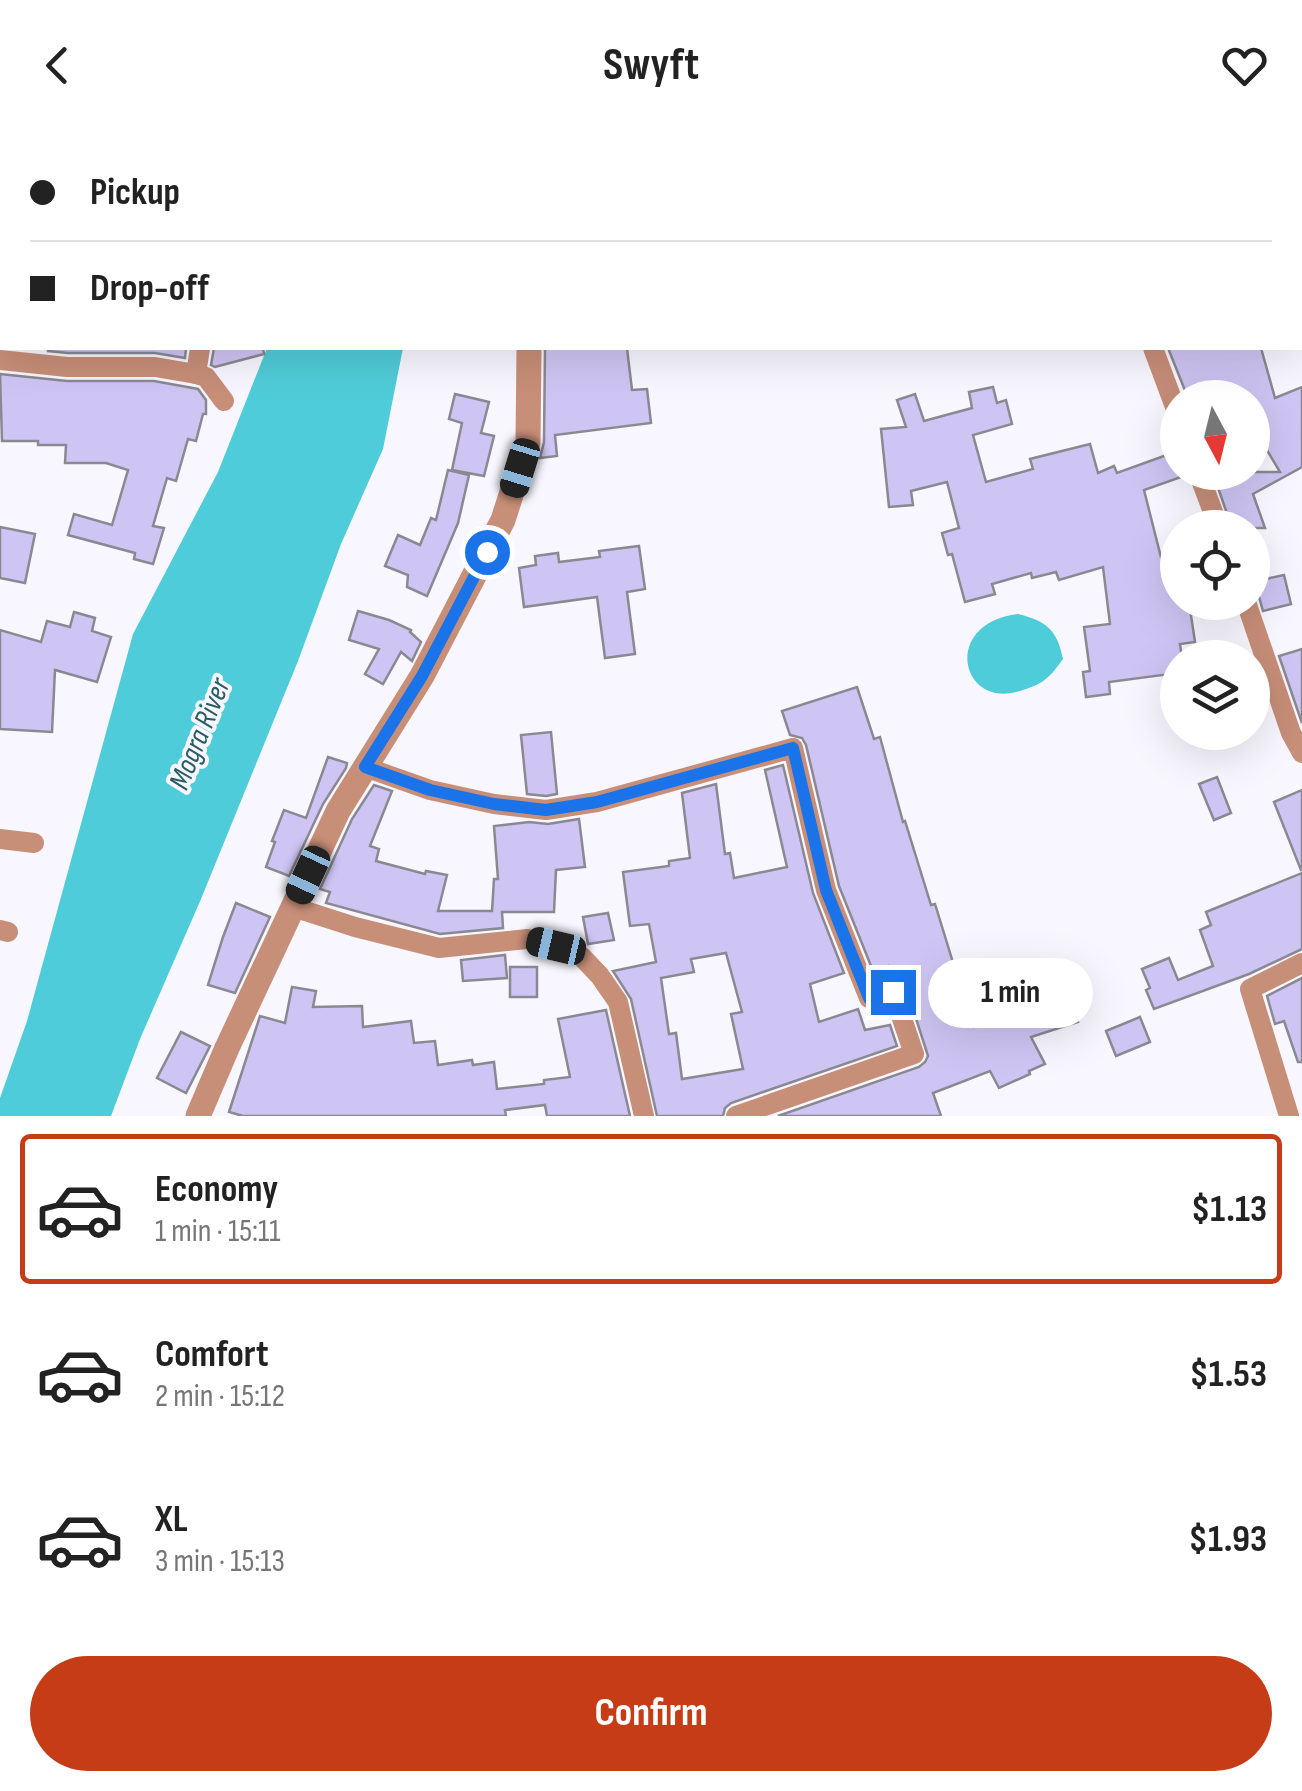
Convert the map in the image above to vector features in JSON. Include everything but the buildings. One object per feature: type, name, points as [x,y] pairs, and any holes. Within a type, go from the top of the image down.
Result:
[{"type":"street","points":[[196,374],[200,350]]},
{"type":"street","points":[[198,1116],[338,811],[422,676],[503,520],[528,442],[530,350]]},
{"type":"street","points":[[1154,350],[1165,380]]},
{"type":"street","points":[[0,360],[67,367],[156,367],[196,374],[206,377],[224,401]]},
{"type":"street","points":[[1252,620],[1291,733],[1302,753]]},
{"type":"street","points":[[365,767],[430,790],[546,810],[597,802],[793,748],[826,890],[854,964],[869,998],[893,992],[914,1054],[736,1116]]},
{"type":"street","points":[[0,840],[34,843]]},
{"type":"street","points":[[293,907],[439,948],[526,940],[582,956],[618,1002],[644,1116]]},
{"type":"street","points":[[1288,1116],[1250,990],[1302,963]]},
{"type":"water","name":"Mogra River","points":[[266,350],[403,350],[383,449],[341,544],[298,661],[111,1116],[0,1116],[0,1098],[27,1021],[133,634],[218,472]]},
{"type":"water","points":[[1018,614],[1049,628],[1063,659],[1039,684],[1000,694],[984,688],[973,677],[968,663],[969,647],[977,632],[994,621]]},
{"type":"route","points":[[487,552],[422,676],[365,767],[430,790],[546,810],[597,802],[793,748],[826,890],[854,964],[869,998],[893,992]]}]
